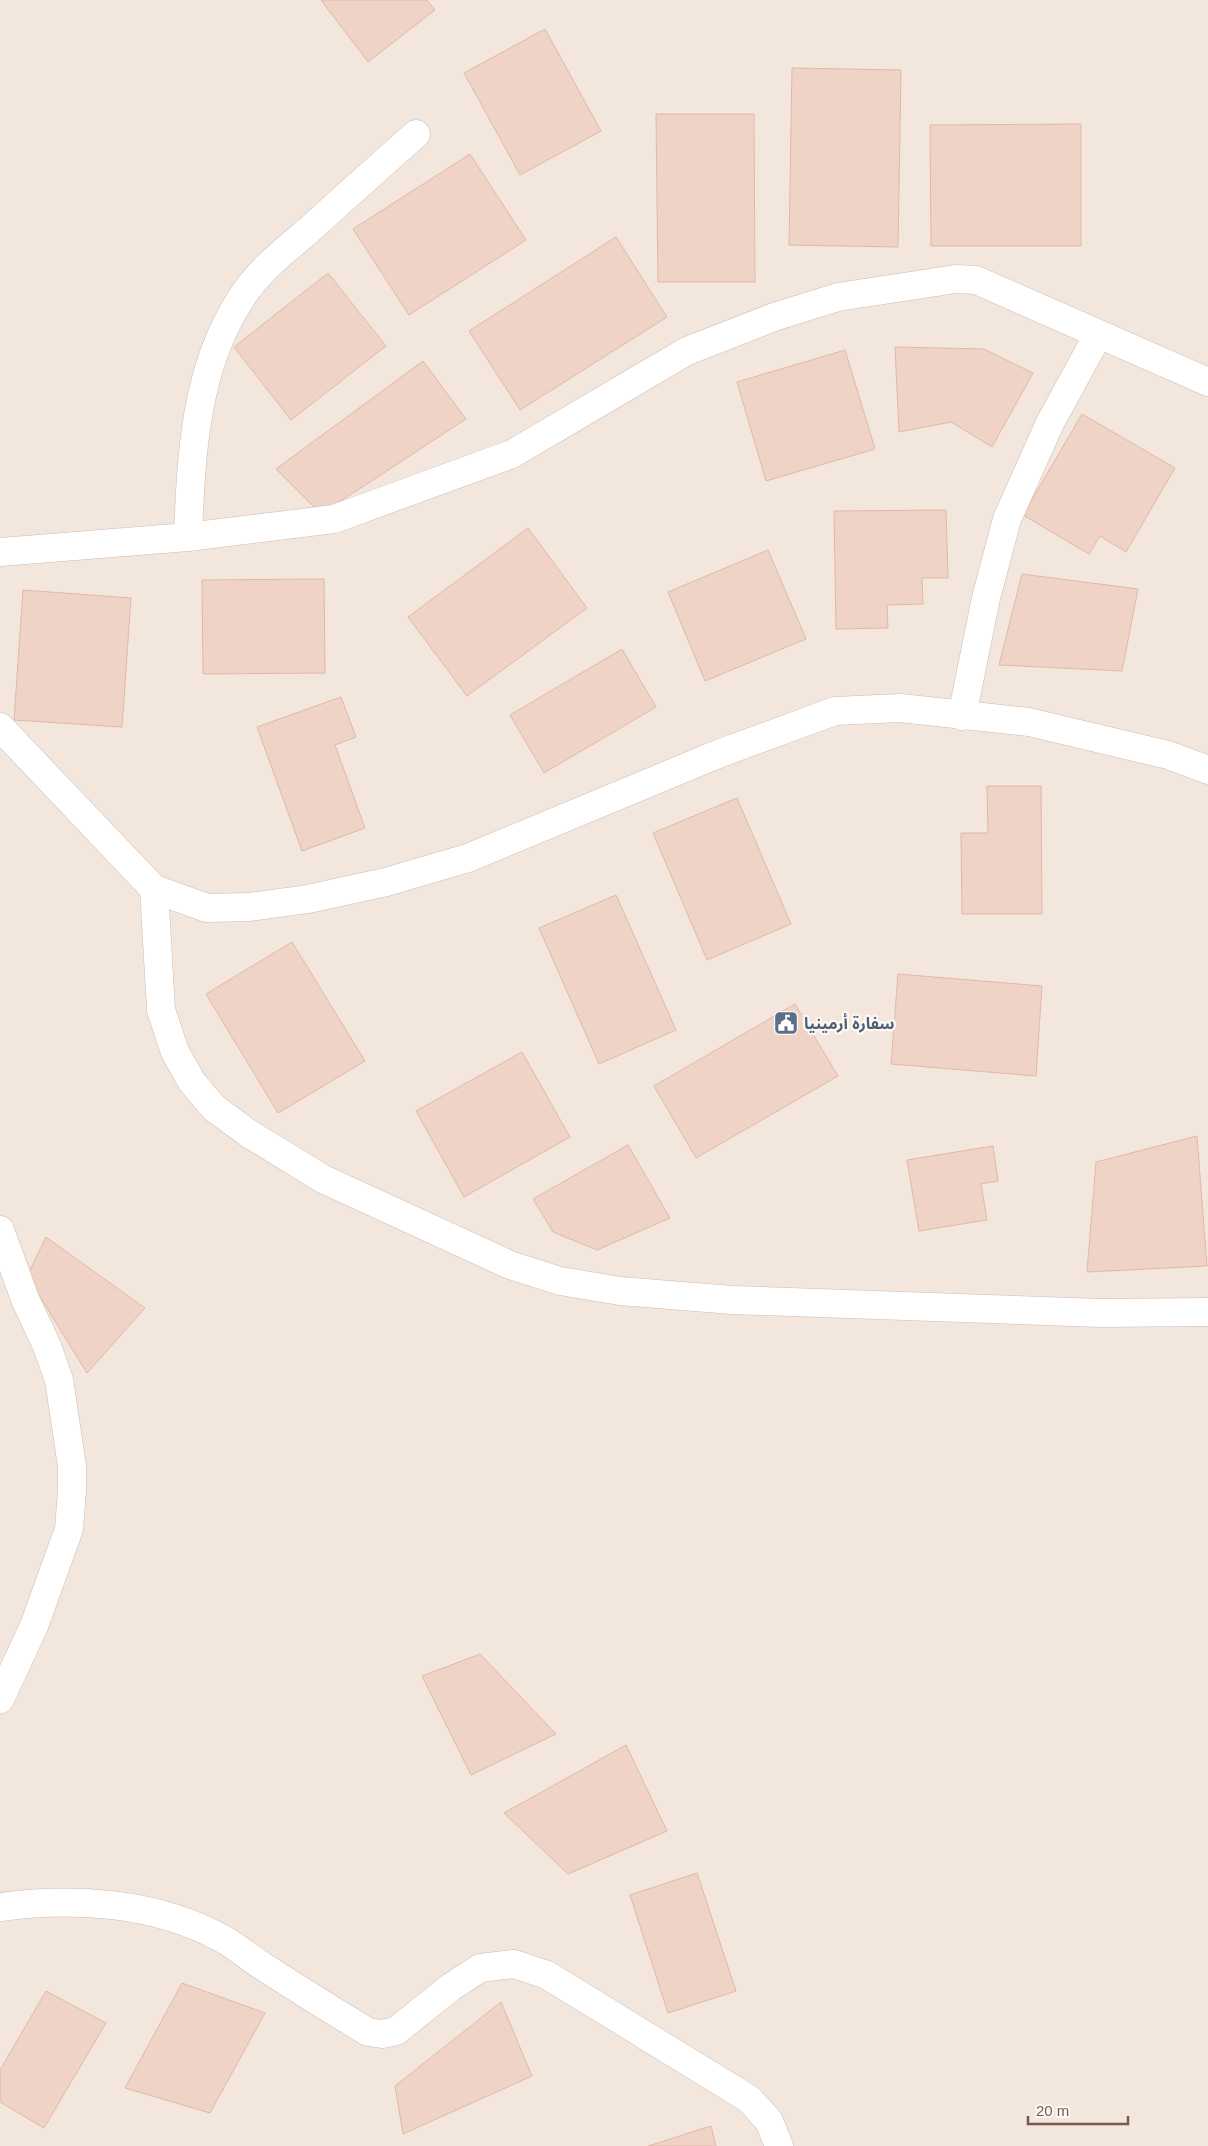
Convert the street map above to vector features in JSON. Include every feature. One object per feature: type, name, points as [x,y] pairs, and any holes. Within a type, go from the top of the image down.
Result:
[{"type":"street","points":[[188,537],[191,464],[199,405],[220,336],[240,299],[264,269],[416,134]]},
{"type":"street","points":[[0,552],[188,537],[334,519],[512,454],[687,351],[774,317],[838,297],[956,278],[976,280],[997,288],[1098,335],[1208,382]]},
{"type":"street","points":[[962,716],[986,598],[1007,519],[1050,423],[1098,335]]},
{"type":"street","points":[[0,727],[154,889],[207,908],[249,907],[308,899],[376,884],[468,858],[718,754],[835,711],[900,708],[1029,722],[1168,755],[1208,770]]},
{"type":"street","points":[[154,889],[161,1010],[175,1052],[192,1082],[214,1108],[248,1133],[323,1179],[510,1266],[560,1280],[620,1291],[732,1300],[1100,1313],[1208,1312]]},
{"type":"street","points":[[0,1230],[25,1299],[48,1346],[59,1380],[72,1466],[70,1529],[34,1626],[0,1699]]},
{"type":"street","points":[[0,1907],[32,1903],[83,1903],[134,1908],[180,1919],[223,1939],[368,2032],[382,2034],[396,2031],[451,1987],[480,1968],[514,1964],[547,1975],[749,2100],[769,2121],[779,2146]]},
{"type":"shaded area","points":[[0,0],[1208,0],[1208,2146],[0,2146]]},
{"type":"building","points":[[321,0],[427,0],[435,10],[368,62]]},
{"type":"building","points":[[545,29],[601,131],[520,175],[464,73]]},
{"type":"building","points":[[792,68],[901,70],[898,247],[789,245]]},
{"type":"building","points":[[656,114],[754,114],[755,282],[658,282]]},
{"type":"building","points":[[1081,124],[1081,246],[931,246],[930,125]]},
{"type":"building","points":[[470,154],[526,240],[409,315],[353,229]]},
{"type":"building","points":[[616,237],[667,317],[520,410],[469,331]]},
{"type":"building","points":[[328,273],[386,346],[291,420],[234,347]]},
{"type":"building","points":[[895,347],[984,349],[1033,373],[992,447],[951,422],[899,432]]},
{"type":"building","points":[[845,350],[875,449],[766,481],[737,382]]},
{"type":"building","points":[[423,361],[466,419],[321,514],[276,469]]},
{"type":"building","points":[[1082,414],[1175,468],[1126,552],[1100,536],[1089,554],[1023,515]]},
{"type":"building","points":[[946,510],[948,578],[922,578],[923,604],[887,605],[888,628],[836,629],[834,511]]},
{"type":"building","points":[[528,528],[587,608],[467,696],[408,617]]},
{"type":"building","points":[[768,550],[806,639],[705,681],[668,592]]},
{"type":"building","points":[[1022,574],[1138,589],[1122,671],[999,665]]},
{"type":"building","points":[[324,579],[325,673],[203,674],[202,580]]},
{"type":"building","points":[[23,590],[131,598],[122,727],[14,720]]},
{"type":"building","points":[[622,649],[656,707],[544,773],[510,715]]},
{"type":"building","points":[[341,697],[356,737],[335,745],[365,828],[302,851],[257,727]]},
{"type":"building","points":[[987,786],[1041,786],[1042,914],[962,914],[961,833],[988,833]]},
{"type":"building","points":[[737,798],[791,924],[707,960],[653,833]]},
{"type":"building","points":[[616,895],[676,1030],[599,1064],[539,928]]},
{"type":"building","points":[[292,942],[365,1061],[278,1113],[206,994]]},
{"type":"building","points":[[898,974],[1042,986],[1036,1076],[891,1064]]},
{"type":"building","points":[[795,1004],[838,1076],[696,1158],[654,1086]]},
{"type":"building","points":[[522,1052],[570,1137],[464,1197],[416,1111]]},
{"type":"building","points":[[1197,1136],[1207,1266],[1087,1272],[1096,1162]]},
{"type":"building","points":[[628,1145],[670,1218],[597,1250],[553,1232],[533,1199]]},
{"type":"building","points":[[993,1146],[998,1181],[981,1184],[987,1220],[919,1231],[907,1160]]},
{"type":"building","points":[[46,1237],[145,1308],[87,1373],[27,1276]]},
{"type":"building","points":[[480,1654],[556,1734],[471,1775],[422,1676]]},
{"type":"building","points":[[626,1745],[667,1831],[568,1874],[504,1813]]},
{"type":"building","points":[[697,1873],[736,1991],[668,2013],[630,1895]]},
{"type":"building","points":[[182,1983],[265,2013],[210,2113],[125,2088]]},
{"type":"building","points":[[46,1991],[106,2023],[44,2128],[0,2102],[0,2070]]},
{"type":"building","points":[[501,2002],[532,2076],[403,2134],[395,2086]]},
{"type":"building","points":[[711,2126],[716,2146],[648,2146]]},
{"type":"place","name":"سفارة أرمينيا","points":[[786,1023]]}]
